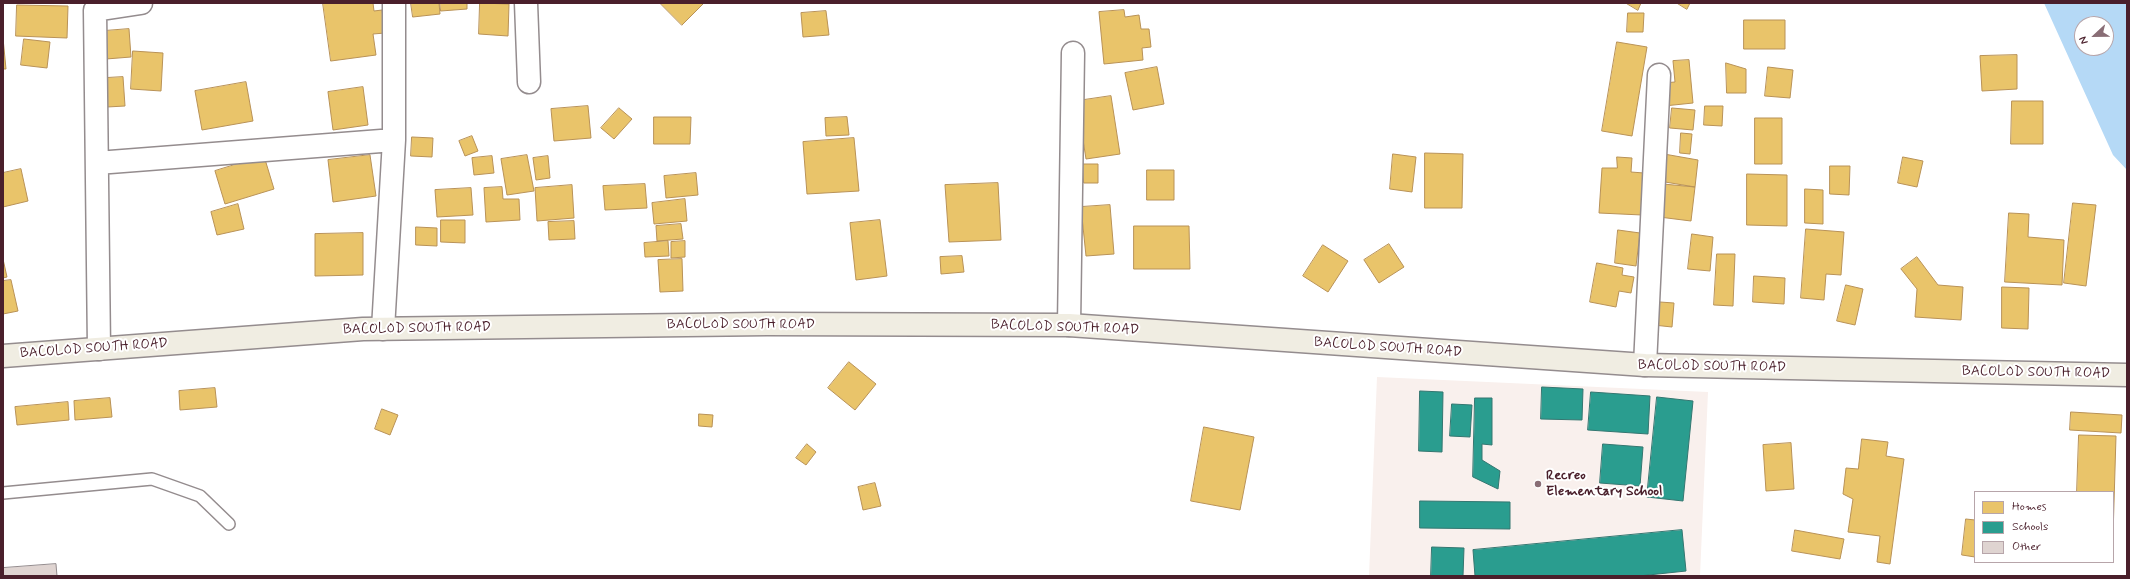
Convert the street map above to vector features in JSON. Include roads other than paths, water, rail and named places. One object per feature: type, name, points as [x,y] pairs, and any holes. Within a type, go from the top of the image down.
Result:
[{"type":"highway","name":"BACOLOD SOUTH ROAD","points":[[3,356],[363,329],[767,324],[1069,325],[1645,366],[2127,375]]},
{"type":"street","points":[[99,349],[96,10],[142,3]]},
{"type":"street","points":[[383,329],[394,140],[394,3]]},
{"type":"street","points":[[526,3],[529,82]]},
{"type":"street","points":[[1069,325],[1073,52]]},
{"type":"street","points":[[1645,366],[1659,75]]},
{"type":"street","points":[[97,163],[394,140]]},
{"type":"lane","points":[[3,493],[152,479],[200,496],[229,524]]},
{"type":"water","points":[[2044,3],[2127,3],[2127,170],[2113,155]]},
{"type":"place","name":"Recreo Elementary School","points":[[1538,484]]}]
